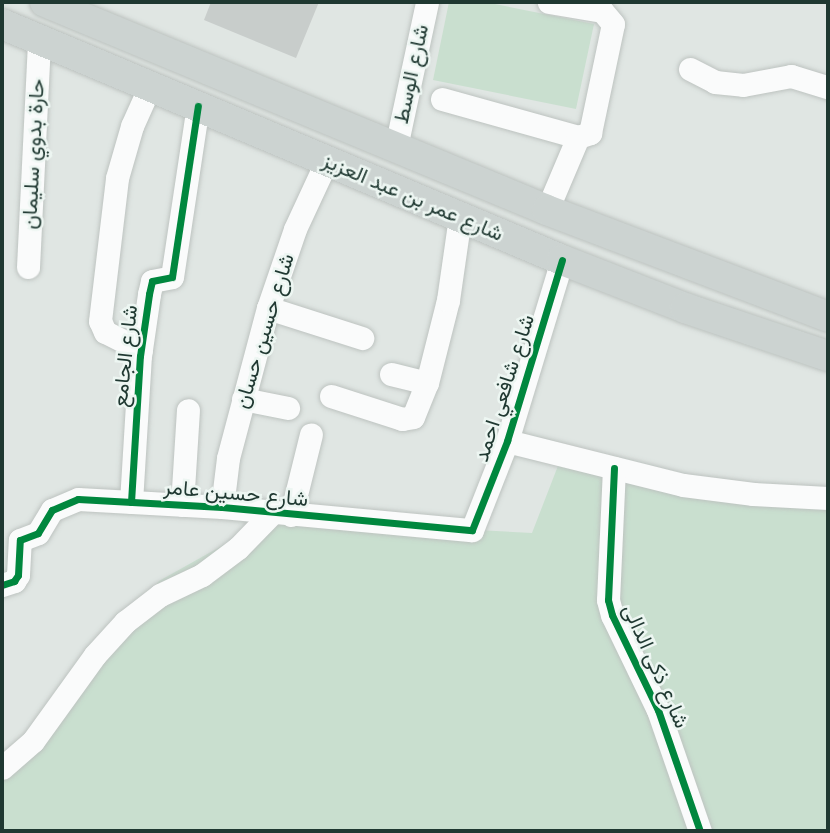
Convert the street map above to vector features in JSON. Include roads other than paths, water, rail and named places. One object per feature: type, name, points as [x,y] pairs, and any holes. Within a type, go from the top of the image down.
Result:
[{"type":"main road","name":"شارع عمر بن عبد العزيز","points":[[45,2],[547,210],[828,317]]},
{"type":"main road","name":"شارع عمر بن عبد العزيز","points":[[2,24],[562,260],[685,308],[828,356]]},
{"type":"street","name":"شارع الوسط","points":[[396,147],[426,2]]},
{"type":"street","points":[[442,99],[578,137],[590,133],[594,127],[613,24],[602,11],[549,2]]},
{"type":"street","name":"حارة بدوي سليمان","points":[[28,267],[39,40]]},
{"type":"street","points":[[690,69],[715,82],[743,85],[791,76],[828,88]]},
{"type":"street","points":[[141,350],[105,332],[100,321],[117,178],[132,126],[150,86]]},
{"type":"street","name":"شارع الجامع","points":[[131,502],[141,350],[151,282],[172,276],[198,106]]},
{"type":"street","points":[[547,210],[578,137]]},
{"type":"street","name":"شارع حسين حسان","points":[[222,507],[228,458],[268,308],[295,229],[327,160]]},
{"type":"street","points":[[331,396],[410,419],[427,383],[448,300],[460,216]]},
{"type":"street","name":"شارع شافعي احمد","points":[[477,525],[507,441],[562,260]]},
{"type":"street","points":[[268,308],[362,338]]},
{"type":"street","points":[[391,373],[427,383]]},
{"type":"street","points":[[243,399],[288,408]]},
{"type":"street","points":[[182,505],[188,410]]},
{"type":"street","points":[[2,768],[33,741],[95,655],[125,622],[160,595],[202,575],[282,514],[311,434]]},
{"type":"street","points":[[507,441],[683,485],[741,493],[828,498]]},
{"type":"street","name":"شارع ذكى الدالى","points":[[614,468],[608,600],[612,615],[658,710],[700,831]]},
{"type":"street","name":"شارع حسين عامر","points":[[2,585],[17,579],[20,540],[38,533],[52,510],[78,499],[222,507],[468,530],[477,525]]}]
